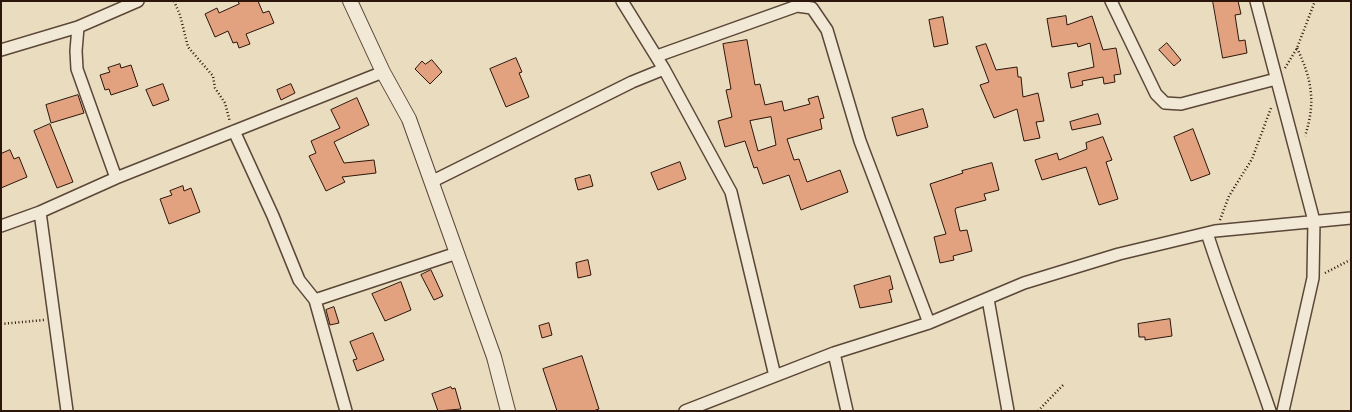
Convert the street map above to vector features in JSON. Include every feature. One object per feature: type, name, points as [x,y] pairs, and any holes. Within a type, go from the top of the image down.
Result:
[{"type":"street","points":[[3,46],[78,27],[138,1]]},
{"type":"street","points":[[350,1],[383,72],[409,119],[494,357],[508,411]]},
{"type":"street","points":[[622,1],[657,56],[731,192],[776,376]]},
{"type":"street","points":[[1111,1],[1156,94],[1165,103],[1181,104],[1278,84]]},
{"type":"street","points":[[1256,1],[1314,221],[1313,278],[1284,411]]},
{"type":"street","points":[[657,56],[797,6],[812,8],[827,30],[860,141],[929,323]]},
{"type":"street","points":[[78,27],[77,69],[116,178]]},
{"type":"street","points":[[431,182],[632,82],[664,69]]},
{"type":"street","points":[[1,226],[40,212],[116,178],[383,72]]},
{"type":"street","points":[[234,131],[273,216],[299,280],[315,300],[346,411]]},
{"type":"street","points":[[40,212],[67,411]]},
{"type":"street","points":[[685,411],[834,353],[929,323],[1024,283],[1119,254],[1211,232],[1351,218]]},
{"type":"street","points":[[1211,232],[1223,283],[1256,366],[1270,411]]},
{"type":"street","points":[[315,300],[457,252]]},
{"type":"street","points":[[988,299],[1008,411]]},
{"type":"street","points":[[834,353],[847,411]]},
{"type":"path","points":[[174,1],[180,15],[188,47],[213,76],[215,88],[225,103],[234,131]]},
{"type":"path","points":[[1211,232],[1229,196],[1252,159],[1278,84],[1297,48],[1315,1]]},
{"type":"path","points":[[1297,48],[1309,76],[1311,116],[1298,157]]},
{"type":"path","points":[[1313,278],[1350,260]]},
{"type":"path","points":[[1,324],[56,320]]},
{"type":"path","points":[[1038,411],[1064,384]]},
{"type":"building","points":[[238,1],[258,1],[263,13],[269,11],[274,23],[246,34],[250,44],[239,48],[237,42],[233,43],[228,31],[215,37],[205,14],[217,8],[219,13],[239,4]]},
{"type":"building","points":[[1213,1],[1238,1],[1241,14],[1235,15],[1239,41],[1245,40],[1247,53],[1223,58]]},
{"type":"building","points":[[1066,16],[1067,25],[1092,16],[1103,50],[1116,48],[1121,74],[1114,75],[1115,82],[1104,84],[1103,77],[1082,81],[1083,85],[1071,88],[1068,73],[1094,67],[1090,43],[1078,47],[1077,43],[1052,47],[1047,19]]},
{"type":"building","points":[[943,17],[948,44],[934,47],[929,20]]},
{"type":"building","points":[[747,40],[755,85],[760,84],[765,105],[782,101],[784,111],[810,104],[808,99],[818,96],[824,118],[820,119],[822,129],[787,139],[794,160],[799,159],[807,182],[840,170],[848,192],[801,210],[789,175],[763,184],[757,167],[754,168],[745,141],[725,147],[718,121],[732,117],[726,90],[731,89],[723,44]],"holes":[[[771,117],[776,145],[758,151],[750,121]]]},
{"type":"building","points":[[1167,43],[1181,60],[1174,66],[1159,50]]},
{"type":"building","points":[[986,44],[996,70],[1017,67],[1018,77],[1021,77],[1023,97],[1038,93],[1044,121],[1036,122],[1040,138],[1024,141],[1017,109],[994,118],[980,85],[989,82],[976,47]]},
{"type":"building","points":[[516,58],[522,72],[519,73],[529,97],[506,107],[490,69]]},
{"type":"building","points":[[432,60],[442,72],[430,84],[415,69],[422,61],[425,64]]},
{"type":"building","points":[[120,64],[121,68],[131,65],[138,86],[111,95],[109,89],[105,90],[100,75],[110,72],[108,68]]},
{"type":"building","points":[[163,84],[169,100],[153,106],[146,90]]},
{"type":"building","points":[[291,84],[295,93],[281,100],[277,90]]},
{"type":"building","points":[[78,95],[84,113],[51,123],[46,105]]},
{"type":"building","points":[[357,98],[369,125],[334,142],[344,163],[374,160],[376,173],[342,177],[345,182],[326,191],[309,156],[316,153],[311,141],[340,128],[331,110]]},
{"type":"building","points":[[923,109],[928,127],[897,136],[892,118]]},
{"type":"building","points":[[1098,114],[1101,124],[1072,130],[1070,122]]},
{"type":"building","points":[[50,124],[73,182],[57,188],[34,131]]},
{"type":"building","points":[[1193,129],[1210,174],[1191,181],[1174,137]]},
{"type":"building","points":[[1103,137],[1112,160],[1106,162],[1118,199],[1099,205],[1086,167],[1042,180],[1035,160],[1057,153],[1059,160],[1087,149],[1086,143]]},
{"type":"building","points":[[10,150],[14,159],[19,157],[27,177],[1,188],[1,154]]},
{"type":"building","points":[[680,162],[686,179],[658,190],[651,173]]},
{"type":"building","points":[[992,163],[999,190],[984,194],[986,200],[956,208],[955,210],[960,231],[967,230],[972,251],[953,256],[954,260],[940,263],[934,237],[946,234],[930,184],[963,173],[962,171]]},
{"type":"building","points":[[590,175],[593,186],[578,190],[575,179]]},
{"type":"building","points":[[183,186],[184,191],[191,188],[200,212],[169,224],[160,199],[172,195],[170,191]]},
{"type":"building","points":[[588,260],[591,275],[578,278],[576,263]]},
{"type":"building","points":[[431,270],[443,296],[434,300],[421,275]]},
{"type":"building","points":[[890,276],[893,289],[889,290],[892,302],[860,308],[854,286]]},
{"type":"building","points":[[401,282],[411,310],[385,321],[372,294]]},
{"type":"building","points":[[334,307],[339,323],[330,325],[326,310]]},
{"type":"building","points":[[1170,319],[1172,336],[1145,340],[1145,337],[1139,337],[1138,324]]},
{"type":"building","points":[[549,323],[552,335],[542,338],[539,326]]},
{"type":"building","points":[[373,333],[384,360],[357,371],[353,360],[357,359],[350,342]]},
{"type":"building","points":[[582,356],[599,409],[593,411],[557,411],[543,369]]},
{"type":"building","points":[[451,387],[452,389],[455,388],[461,409],[438,411],[432,394]]}]
